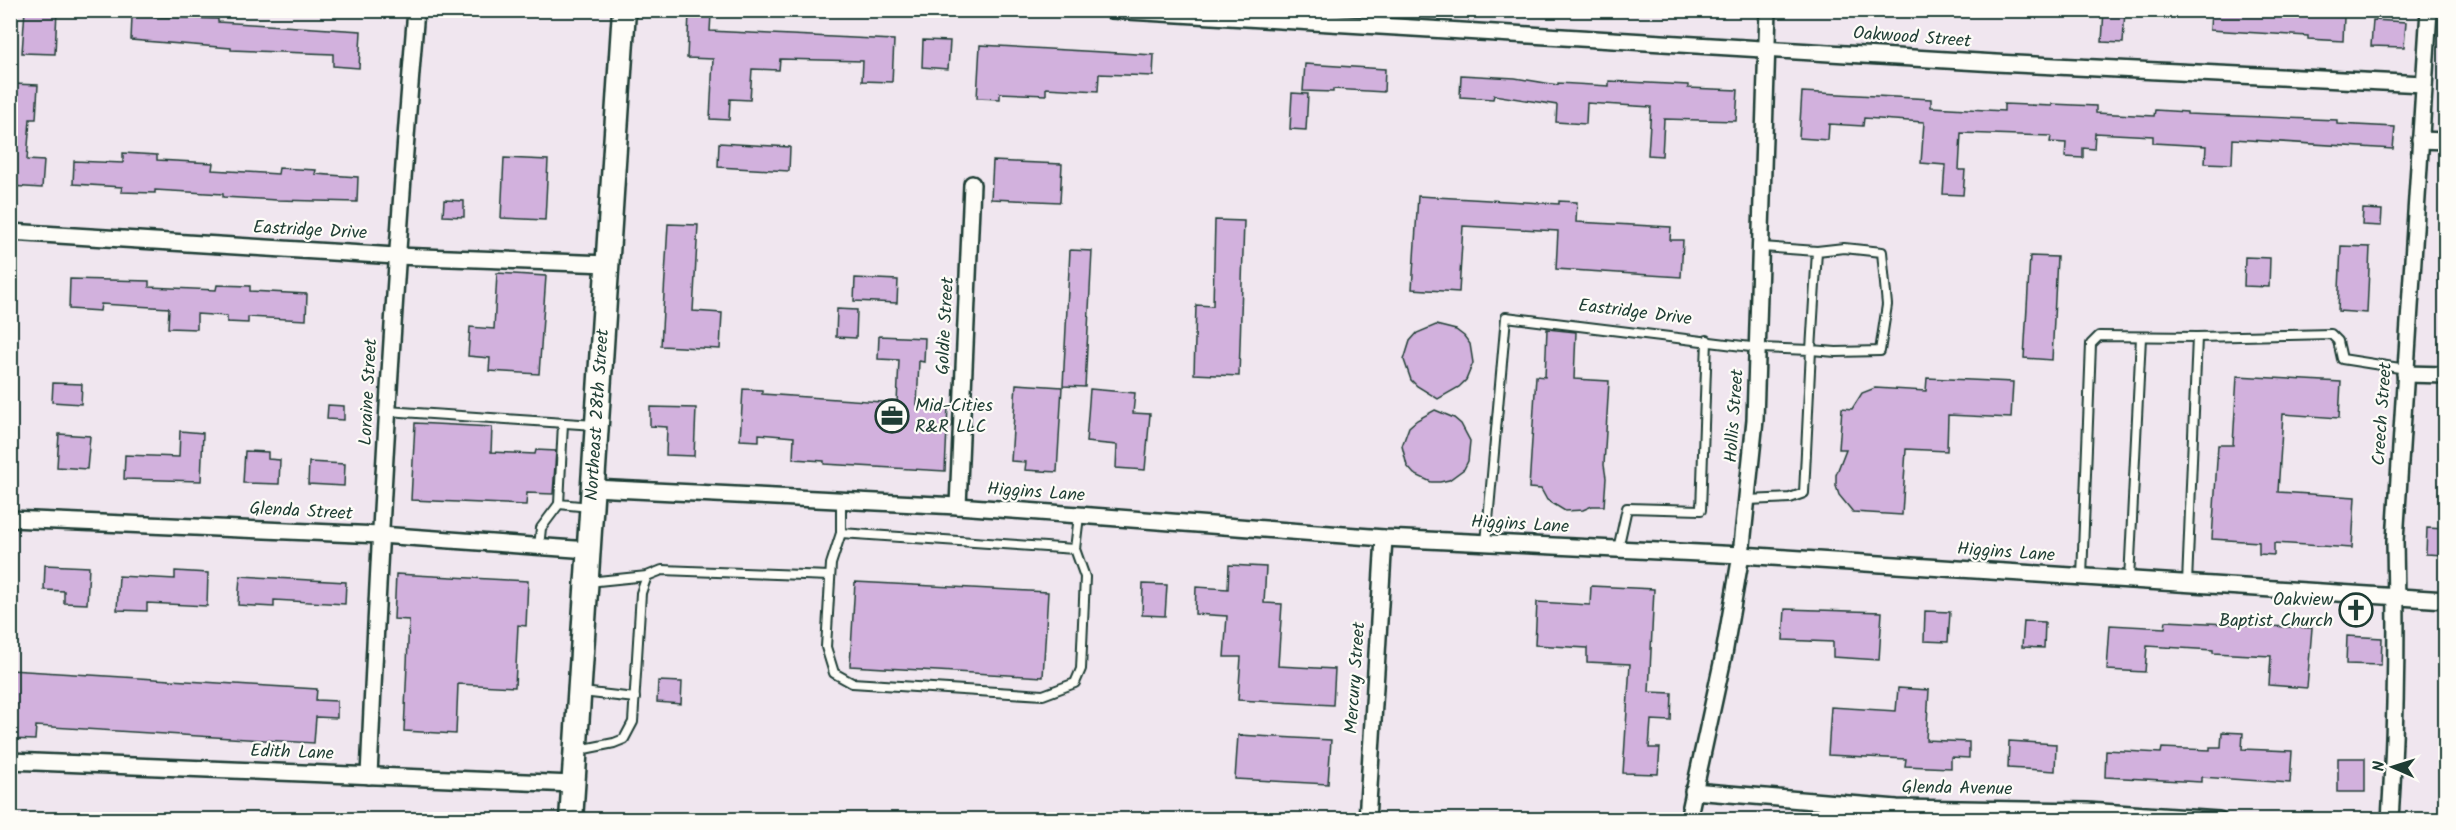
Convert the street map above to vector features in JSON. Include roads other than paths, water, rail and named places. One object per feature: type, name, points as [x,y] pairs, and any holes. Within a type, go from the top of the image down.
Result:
[{"type":"main road","name":"Northeast 28th Street","points":[[571,819],[624,10]]},
{"type":"street","name":"Loraine Street","points":[[369,776],[396,255],[416,10]]},
{"type":"street","name":"Oakwood Street","points":[[1111,10],[1996,63],[2424,84]]},
{"type":"street","name":"Hollis Street","points":[[1688,819],[1724,654],[1742,555],[1755,420],[1759,348],[1768,10]]},
{"type":"street","name":"Creech Street","points":[[2390,819],[2394,760],[2395,541],[2428,10]]},
{"type":"street","points":[[2420,140],[2445,141]]},
{"type":"street","name":"Goldie Street","points":[[958,506],[972,184]]},
{"type":"street","name":"Eastridge Drive","points":[[10,232],[396,255],[608,264]]},
{"type":"street","points":[[2405,371],[2445,375]]},
{"type":"street","name":"Higgins Lane","points":[[592,498],[841,501],[958,506],[1384,538],[1742,555],[2445,600]]},
{"type":"street","name":"Glenda Street","points":[[10,519],[380,535],[589,550]]},
{"type":"street","name":"Mercury Street","points":[[1367,819],[1384,538]]},
{"type":"street","name":"Edith Lane","points":[[10,761],[573,783]]},
{"type":"street","name":"Glenda Avenue","points":[[1694,791],[1897,808],[2219,819]]},
{"type":"lane","points":[[1747,500],[1790,498],[1804,493],[1817,250],[1762,247]]},
{"type":"lane","name":"Eastridge Drive","points":[[1486,543],[1506,317],[1759,348],[1836,352],[1880,351],[1887,305],[1882,252],[1844,248],[1817,250]]},
{"type":"lane","points":[[2082,577],[2091,344],[2099,336],[2197,338],[2331,334],[2338,341],[2342,358],[2405,371]]},
{"type":"lane","points":[[2129,580],[2141,337]]},
{"type":"lane","points":[[2187,584],[2197,338]]},
{"type":"lane","points":[[1618,549],[1627,508],[1701,510],[1707,340]]},
{"type":"lane","points":[[387,411],[597,425]]},
{"type":"lane","points":[[539,547],[541,528],[559,504],[563,423]]},
{"type":"lane","points":[[559,504],[592,498]]},
{"type":"lane","points":[[841,501],[841,533],[831,564],[826,647],[834,673],[852,683],[1043,695],[1075,683],[1081,669],[1085,577],[1075,549],[1079,516]]},
{"type":"lane","points":[[841,533],[1075,549]]},
{"type":"lane","points":[[587,582],[647,576],[662,570],[830,576]]},
{"type":"lane","points":[[575,751],[624,739],[633,722],[641,594],[647,576]]},
{"type":"lane","points":[[579,692],[635,698]]},
{"type":"place","name":"Mid-Cities R&R LLC","points":[[892,416]]},
{"type":"place","name":"Oakview Baptist Church","points":[[2356,610]]}]
